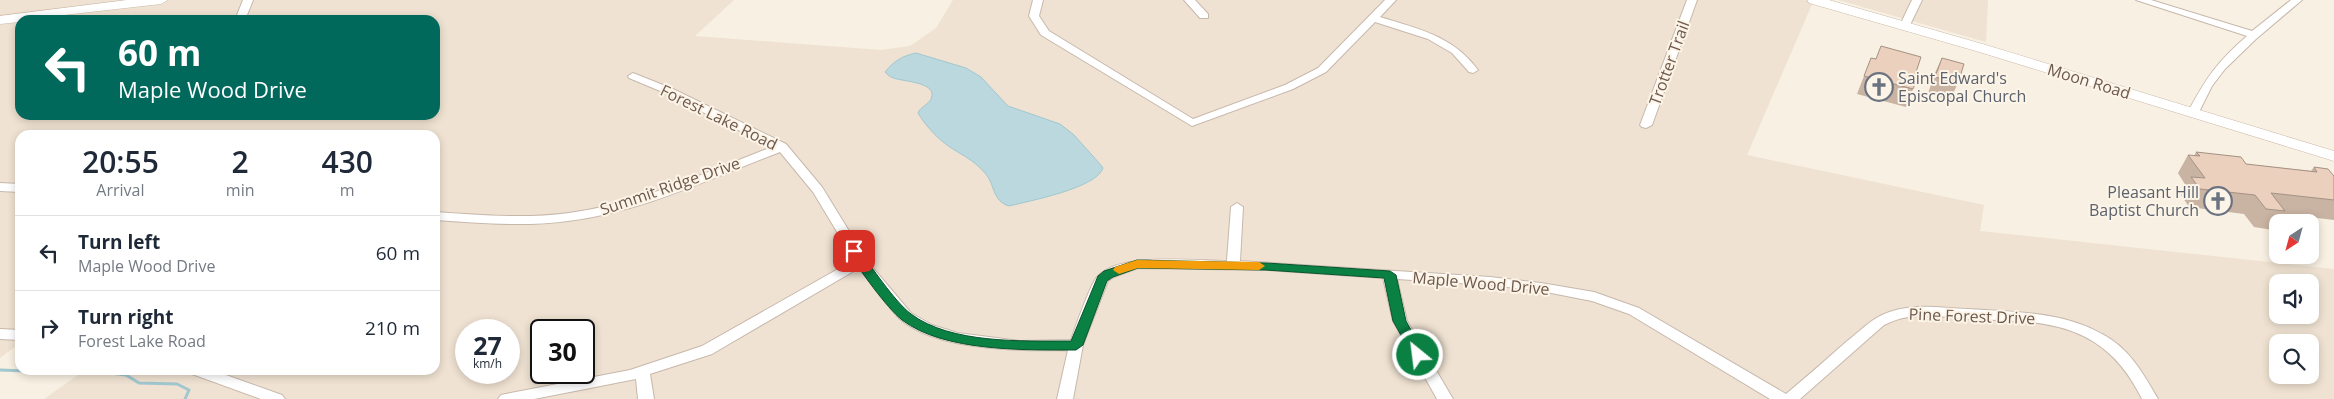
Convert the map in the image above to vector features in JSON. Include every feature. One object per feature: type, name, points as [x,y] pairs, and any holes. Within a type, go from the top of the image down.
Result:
[{"type":"street","points":[[40,15],[161,0]]},
{"type":"street","points":[[242,15],[248,0]]},
{"type":"street","points":[[1038,0],[1034,16],[1045,33],[1192,123],[1289,87],[1322,70],[1390,0]]},
{"type":"street","points":[[1189,0],[1204,16]]},
{"type":"street","name":"Trotter Trail","points":[[1646,125],[1692,0]]},
{"type":"street","name":"Moon Road","points":[[1814,0],[1905,25],[2334,156]]},
{"type":"street","points":[[1905,25],[1917,0]]},
{"type":"street","points":[[2141,0],[2254,35]]},
{"type":"street","points":[[2194,112],[2211,79],[2254,35],[2296,0]]},
{"type":"street","points":[[0,20],[15,18]]},
{"type":"street","points":[[1373,18],[1432,37],[1456,51],[1473,70]]},
{"type":"street","name":"Forest Lake Road","points":[[633,76],[669,91],[782,147],[818,190],[861,262],[906,316],[927,328],[957,338],[1020,346],[1076,345]]},
{"type":"street","name":"Summit Ridge Drive","points":[[440,216],[499,220],[586,214],[634,202],[782,147]]},
{"type":"street","points":[[0,187],[15,188]]},
{"type":"street","points":[[1233,266],[1237,207]]},
{"type":"street","points":[[506,399],[642,372],[707,350],[842,271],[861,262]]},
{"type":"street","name":"Maple Wood Drive","points":[[1064,399],[1076,345],[1097,288],[1102,279],[1109,274],[1137,264],[1233,266],[1499,282],[1540,286],[1594,297],[1634,311],[1782,399]]},
{"type":"street","points":[[1390,275],[1400,321],[1445,399]]},
{"type":"street","name":"Pine Forest Drive","points":[[1790,399],[1879,322],[1889,316],[1902,312],[1924,311],[2028,317],[2052,320],[2073,326],[2092,334],[2129,362],[2150,399]]},
{"type":"street","points":[[0,334],[15,335]]},
{"type":"street","points":[[642,372],[646,399]]},
{"type":"street","points":[[211,375],[277,399]]},
{"type":"shaded area","points":[[0,0],[734,0],[695,36],[881,50],[910,46],[936,28],[953,0],[1804,0],[1813,2],[1747,155],[1984,205],[1980,231],[2269,262],[2269,264],[2334,269],[2334,399],[44,399],[78,375],[440,375],[440,130],[15,130],[15,347],[0,358]]},
{"type":"shaded area","points":[[1838,0],[1988,0],[1986,42]]},
{"type":"water","points":[[916,53],[966,68],[981,77],[1008,106],[1060,124],[1074,135],[1103,168],[1089,182],[1061,193],[1009,206],[1003,204],[999,200],[988,177],[980,168],[943,142],[918,113],[931,99],[932,93],[929,89],[924,85],[896,79],[885,72],[899,59]]},
{"type":"building","points":[[1881,46],[1921,57],[1914,78],[1917,79],[1913,89],[1864,76],[1871,58],[1876,59]]},
{"type":"building","points":[[1942,58],[1964,64],[1958,83],[1935,77]]},
{"type":"building","points":[[2196,152],[2241,157],[2246,164],[2317,172],[2314,167],[2328,169],[2334,176],[2334,200],[2271,193],[2285,211],[2266,209],[2255,195],[2200,189],[2191,177],[2205,178],[2188,155],[2200,156]]},
{"type":"waterway","points":[[0,370],[15,371]]},
{"type":"waterway","points":[[126,375],[139,383],[177,384],[189,390],[185,399]]},
{"type":"slow traffic","points":[[1119,270],[1137,264],[1259,266]]},
{"type":"place","name":"Saint Edward's Episcopal Church","points":[[1879,87]]},
{"type":"place","name":"Pleasant Hill Baptist Church","points":[[2218,201]]},
{"type":"route","points":[[854,251],[862,266],[906,316],[927,328],[957,338],[1020,346],[1076,345],[1102,279],[1109,274],[1137,264],[1266,266],[1390,275],[1400,321],[1418,355]]}]
